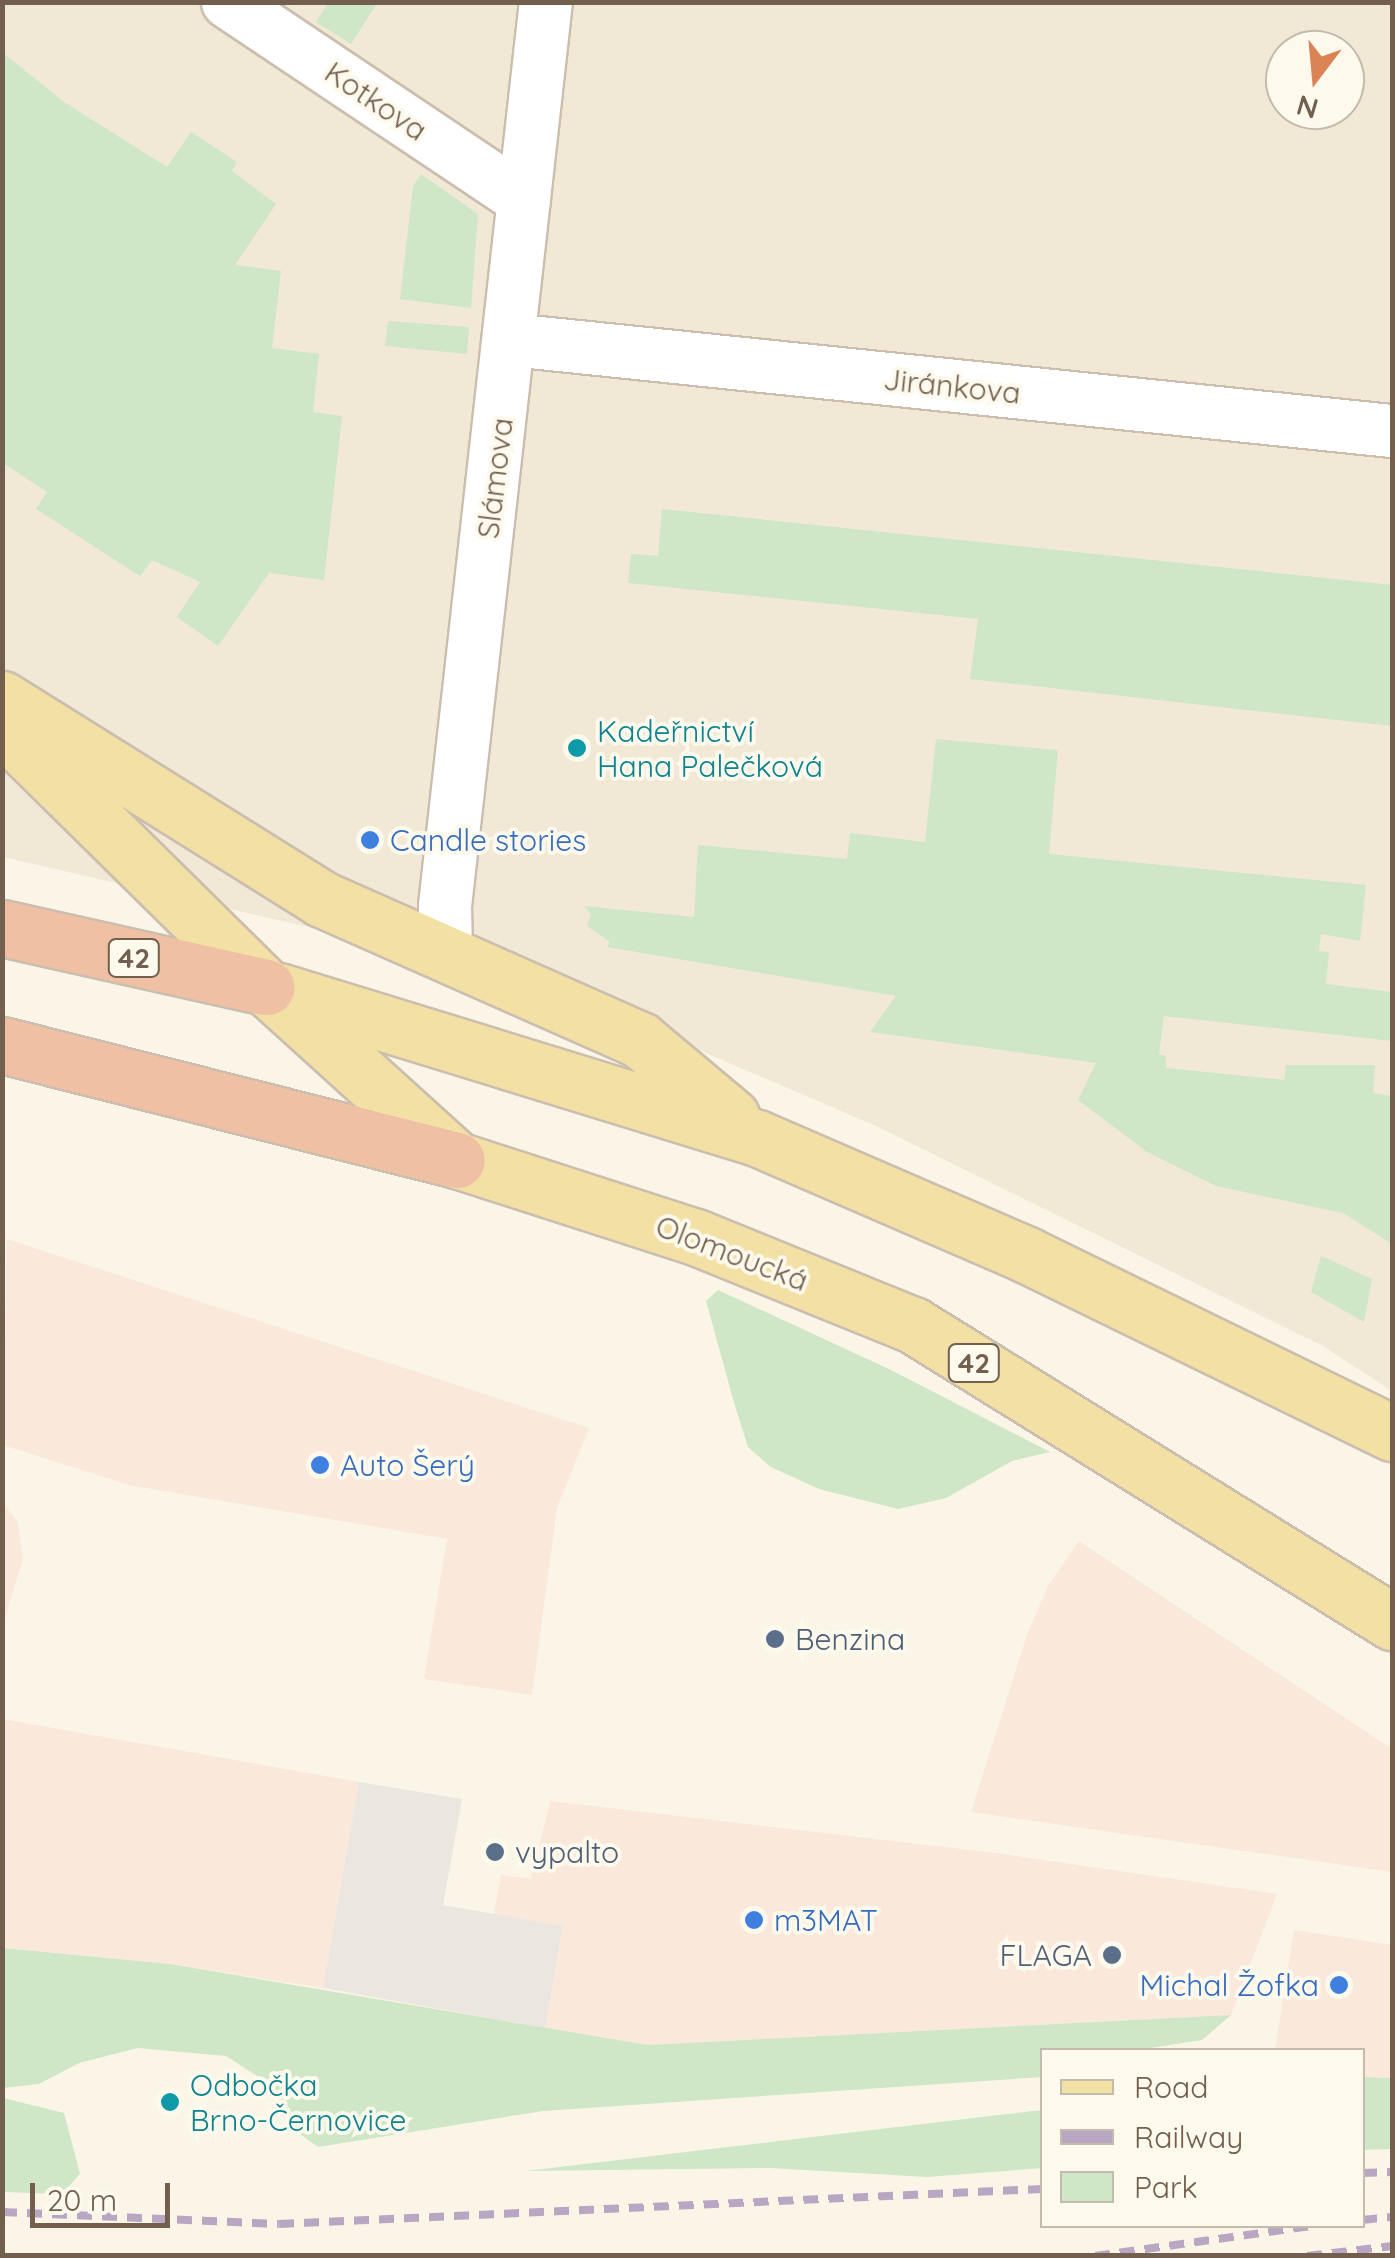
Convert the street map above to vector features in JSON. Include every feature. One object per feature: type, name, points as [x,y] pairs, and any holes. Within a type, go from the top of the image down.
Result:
[{"type":"highway","name":"42","points":[[2,928],[266,987]]},
{"type":"highway","name":"Olomoucká","points":[[2,1045],[457,1160]]},
{"type":"main road","points":[[2,700],[322,899],[640,1040],[757,1138]]},
{"type":"main road","points":[[2,727],[266,987],[457,1160]]},
{"type":"main road","name":"42","points":[[266,987],[757,1138],[1027,1255],[1392,1433]]},
{"type":"main road","name":"Olomoucká","points":[[457,1160],[696,1237],[912,1325],[1392,1622]]},
{"type":"street","name":"Kotkova","points":[[228,2],[524,200]]},
{"type":"street","name":"Slámova","points":[[446,953],[446,906],[512,340],[546,2]]},
{"type":"street","name":"Jiránkova","points":[[512,340],[1392,432]]},
{"type":"shaded area","points":[[3,3],[1392,3],[1392,1391],[1323,1346],[876,1126],[531,978],[3,857]]},
{"type":"shaded area","name":"Auto Šerý","points":[[7,1239],[589,1428],[557,1508],[532,1695],[424,1679],[447,1539],[129,1485],[3,1445]]},
{"type":"shaded area","points":[[3,1503],[18,1523],[23,1559],[3,1624]]},
{"type":"shaded area","points":[[1079,1541],[1392,1749],[1392,1872],[971,1812],[1027,1635],[1049,1584]]},
{"type":"shaded area","points":[[2,1719],[359,1782],[323,1988],[170,1964],[3,1948]]},
{"type":"shaded area","points":[[359,1782],[462,1799],[443,1905],[563,1926],[545,2028],[323,1988]]},
{"type":"shaded area","name":"m3MAT","points":[[550,1801],[996,1853],[1277,1894],[1231,2015],[647,2045],[545,2028],[563,1927],[494,1914],[501,1875],[531,1879]]},
{"type":"shaded area","name":"Michal Žofka","points":[[1294,1930],[1392,1945],[1392,2078],[1365,2077],[1365,2048],[1275,2048]]},
{"type":"green space","points":[[329,2],[377,3],[351,44],[316,22]]},
{"type":"green space","points":[[2,52],[64,102],[167,167],[191,132],[237,162],[232,171],[276,204],[235,265],[281,271],[272,348],[319,354],[313,412],[342,416],[324,580],[269,573],[218,646],[177,617],[200,582],[152,560],[140,576],[36,509],[47,492],[3,463]]},
{"type":"green space","points":[[421,174],[478,214],[471,308],[400,299],[413,186]]},
{"type":"green space","points":[[388,321],[469,327],[467,354],[385,346]]},
{"type":"green space","points":[[662,509],[1392,585],[1392,726],[970,679],[978,619],[628,583],[631,554],[658,556]]},
{"type":"green space","points":[[936,739],[1058,750],[1049,854],[1366,885],[1360,941],[1321,934],[1319,951],[1329,952],[1326,984],[1392,992],[1392,1041],[1164,1016],[1159,1054],[1166,1056],[1166,1068],[1284,1080],[1286,1065],[1375,1065],[1373,1093],[1392,1096],[1392,1244],[1343,1213],[1216,1186],[1147,1152],[1078,1100],[1096,1063],[870,1032],[896,996],[607,947],[610,942],[587,926],[591,914],[584,906],[694,917],[698,845],[847,859],[850,833],[925,842]]},
{"type":"green space","points":[[1321,1256],[1372,1279],[1364,1322],[1311,1292]]},
{"type":"green space","points":[[718,1290],[891,1370],[1050,1452],[1012,1461],[946,1498],[898,1509],[819,1489],[771,1467],[748,1447],[735,1406],[706,1301]]},
{"type":"green space","points":[[3,1948],[170,1964],[647,2045],[1231,2015],[1202,2040],[1150,2048],[1040,2048],[1040,2077],[543,2111],[318,2147],[289,2126],[271,2085],[226,2056],[138,2048],[79,2063],[39,2084],[3,2088]]},
{"type":"green space","points":[[1365,2077],[1392,2078],[1392,2149],[1365,2150]]},
{"type":"green space","points":[[3,2098],[64,2113],[80,2174],[62,2194],[3,2192]]},
{"type":"green space","points":[[1040,2110],[1040,2168],[927,2177],[771,2168],[526,2171]]},
{"type":"railway","points":[[1365,2173],[1392,2172]]},
{"type":"railway","points":[[2,2212],[279,2224],[1040,2189]]},
{"type":"railway","points":[[1365,2220],[1392,2217]]},
{"type":"railway","points":[[1095,2256],[1297,2228]]},
{"type":"railway","points":[[1307,2256],[1392,2246]]},
{"type":"place","name":"Kadeřnictví Hana Palečková","points":[[577,748]]},
{"type":"place","name":"Candle stories","points":[[370,840]]},
{"type":"place","name":"Auto Šerý","points":[[320,1465]]},
{"type":"place","name":"Benzina","points":[[775,1639]]},
{"type":"place","name":"vypalto","points":[[495,1852]]},
{"type":"place","name":"m3MAT","points":[[754,1920]]},
{"type":"place","name":"FLAGA","points":[[1112,1955]]},
{"type":"place","name":"Michal Žofka","points":[[1339,1985]]},
{"type":"place","name":"Odbočka Brno-Černovice","points":[[170,2102]]}]
